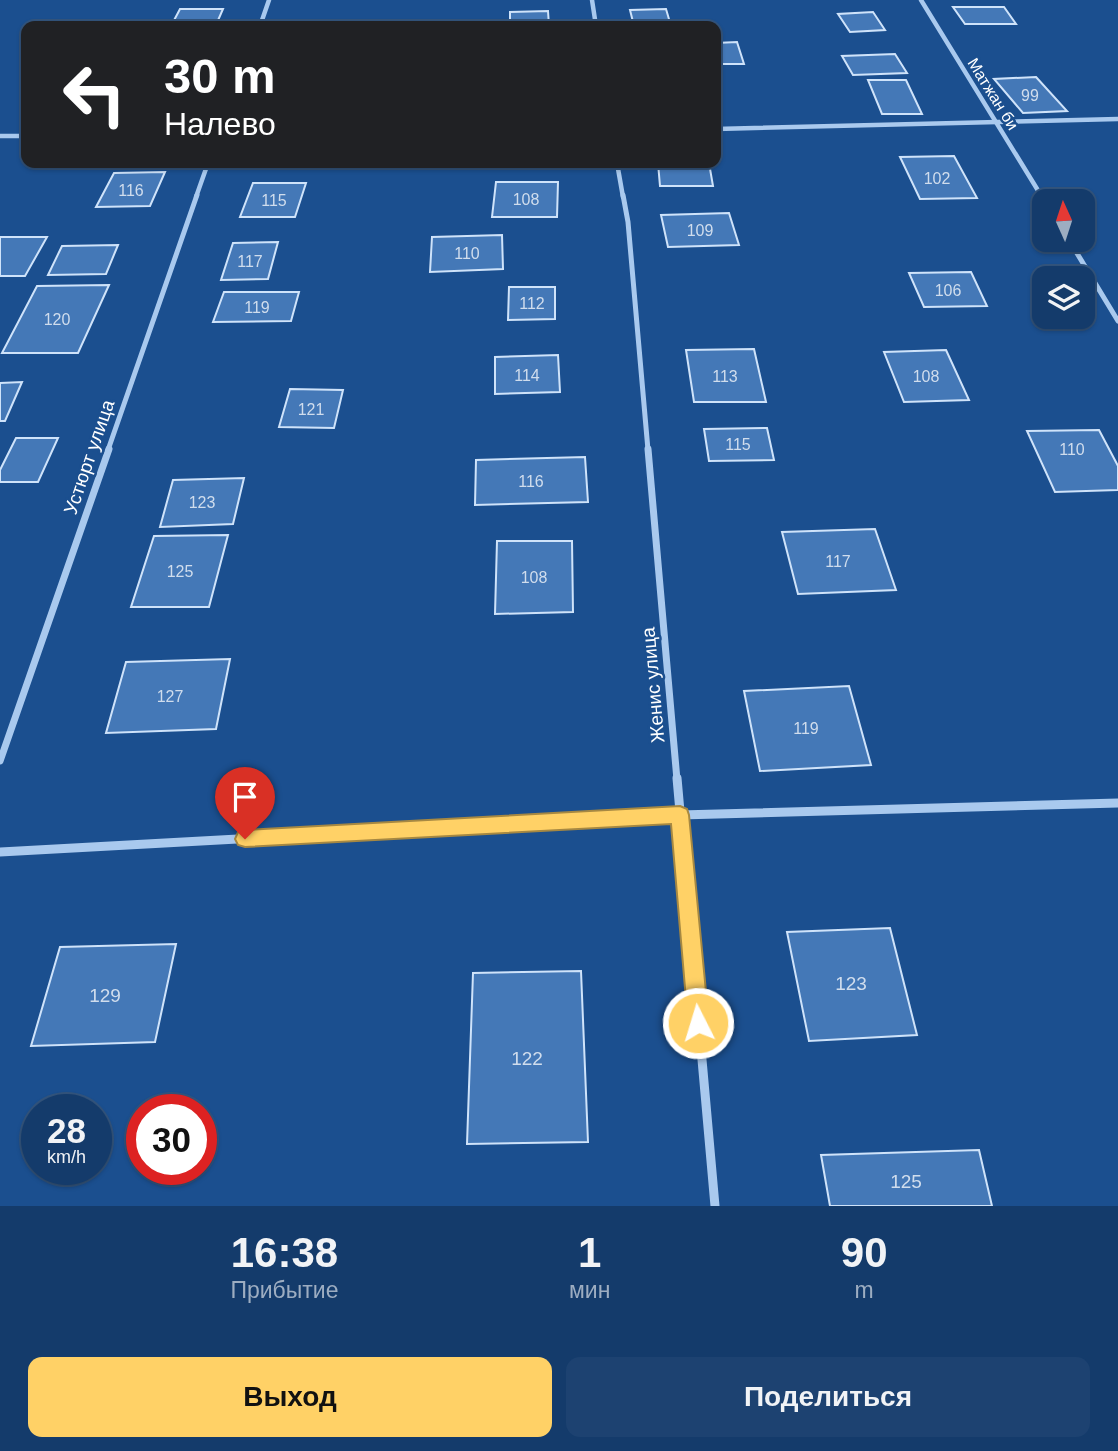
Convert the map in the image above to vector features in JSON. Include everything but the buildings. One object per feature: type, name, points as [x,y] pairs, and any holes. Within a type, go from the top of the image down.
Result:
[{"type":"street","points":[[262,21],[270,0]]},
{"type":"street","points":[[592,0],[595,21]]},
{"type":"street","name":"Матжан би","points":[[921,0],[1038,189]]},
{"type":"street","points":[[721,129],[1118,119]]},
{"type":"street","points":[[0,136],[21,136]]},
{"type":"street","name":"Устюрт улица","points":[[0,761],[206,168]]},
{"type":"street","name":"Женис улица","points":[[618,168],[628,222],[715,1206]]},
{"type":"street","points":[[1076,252],[1118,321]]},
{"type":"street","points":[[0,852],[680,815],[1118,803]]},
{"type":"route","points":[[245,839],[680,815],[698,1023]]}]
